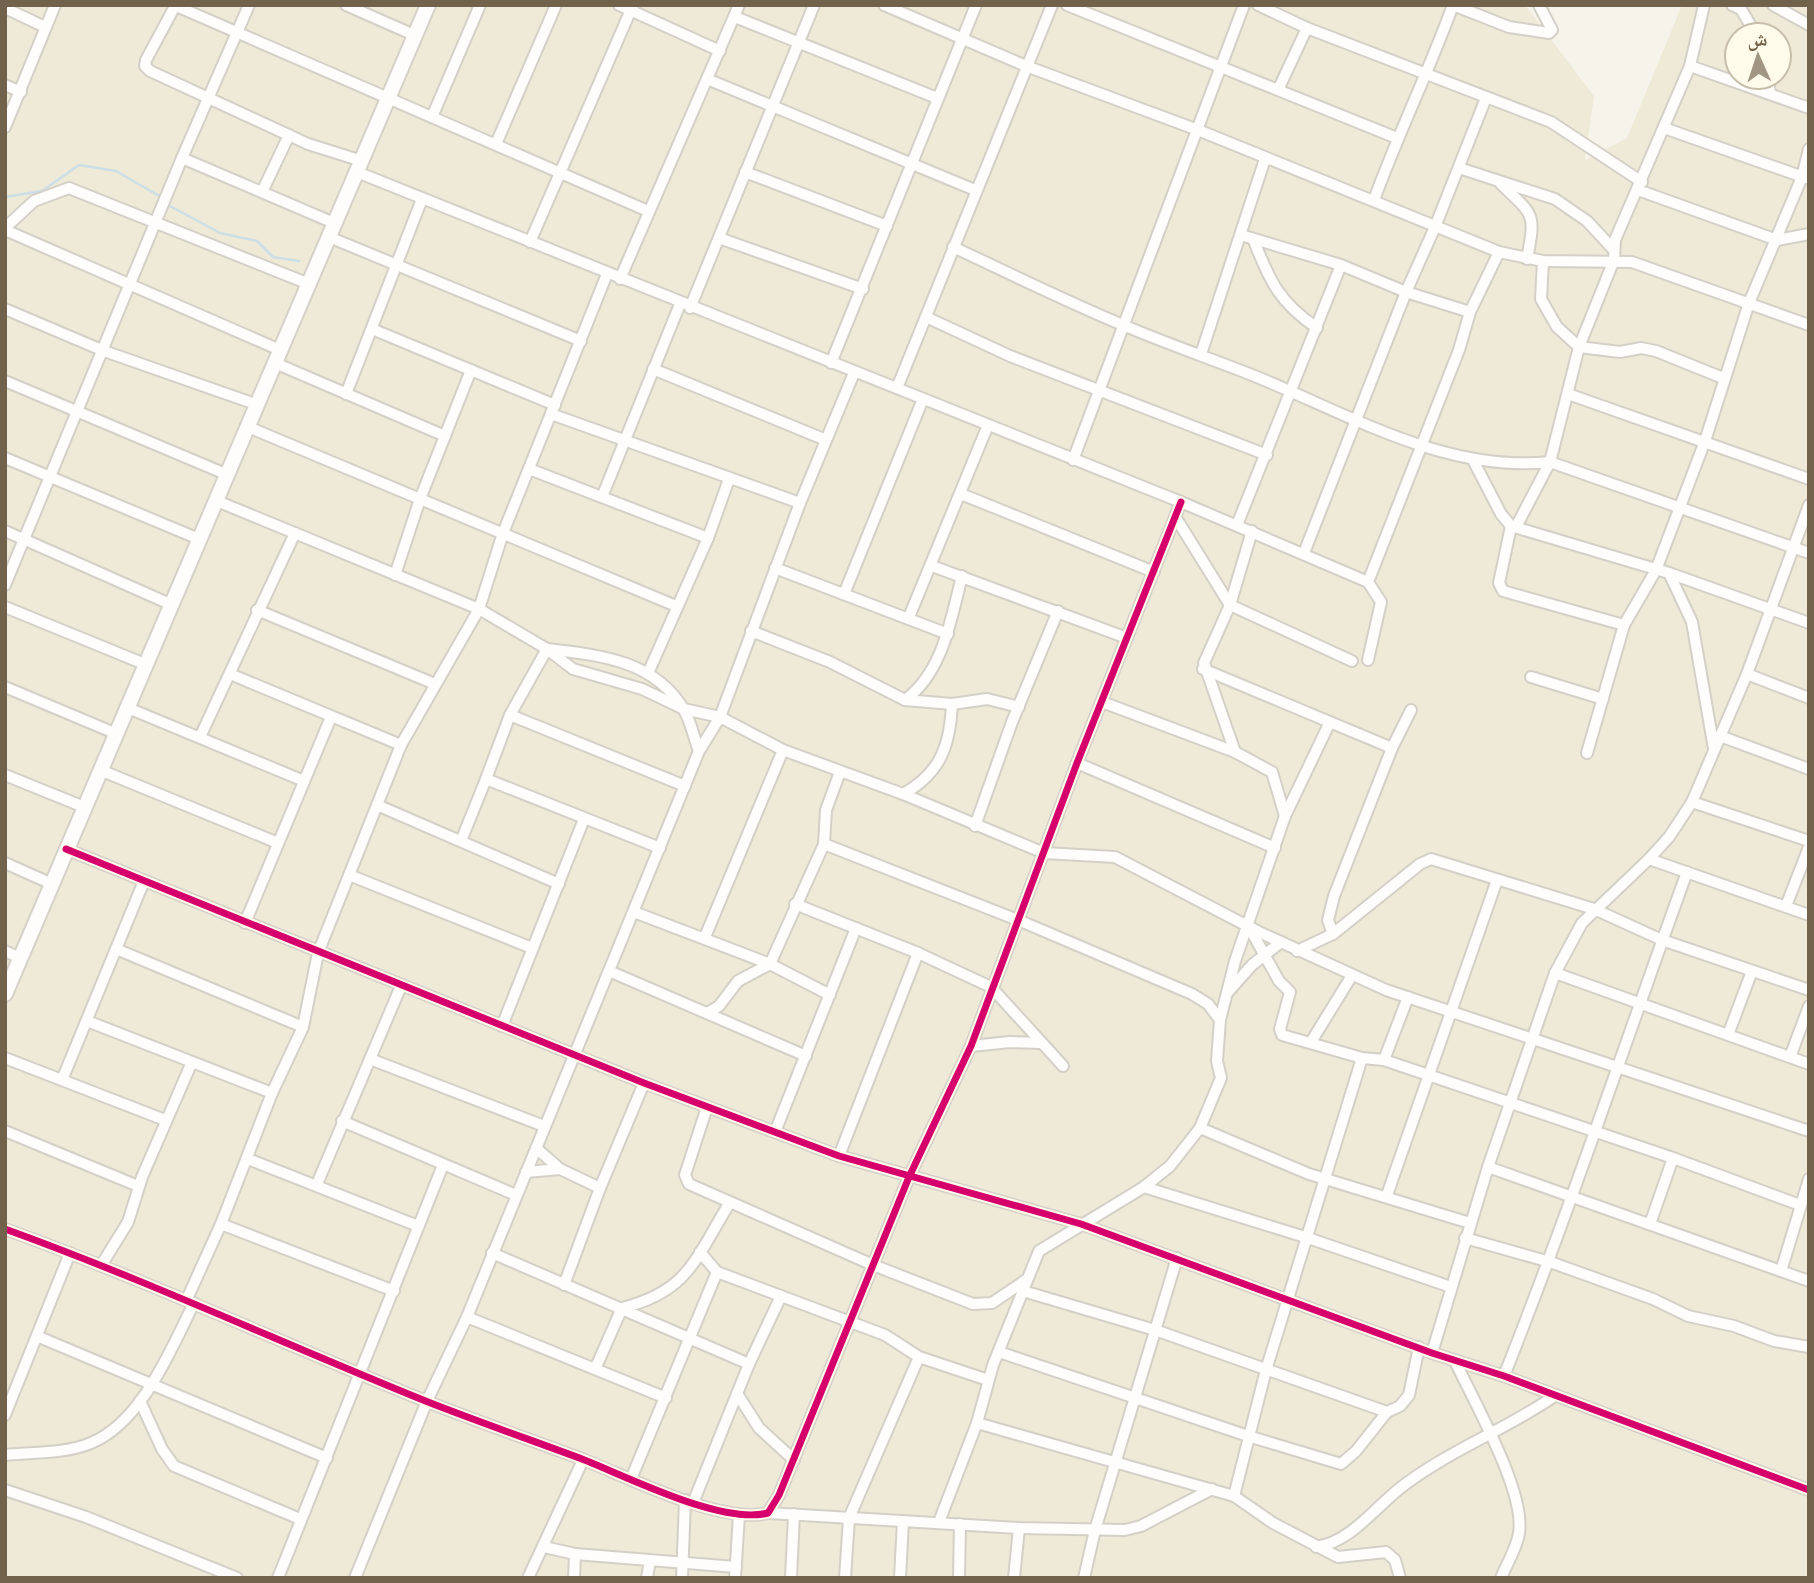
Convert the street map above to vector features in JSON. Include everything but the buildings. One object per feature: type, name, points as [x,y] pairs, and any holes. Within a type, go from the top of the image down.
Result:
[{"type":"street","points":[[5,127],[55,5]]},
{"type":"street","points":[[648,211],[174,5],[145,66],[208,98],[333,153],[422,199],[1181,502],[1368,582],[1381,602],[1368,660]]},
{"type":"street","points":[[5,585],[182,158],[249,5]]},
{"type":"street","points":[[346,5],[414,35]]},
{"type":"street","points":[[5,994],[428,5]]},
{"type":"street","points":[[432,117],[480,5]]},
{"type":"street","points":[[496,144],[556,5]]},
{"type":"street","points":[[619,5],[632,8],[720,51]]},
{"type":"street","points":[[620,279],[739,5]]},
{"type":"street","points":[[602,497],[653,369],[719,238],[814,5]]},
{"type":"street","points":[[884,5],[1026,66],[1198,130],[1499,252],[1543,261],[1613,254],[1809,325]]},
{"type":"street","points":[[831,363],[976,5]]},
{"type":"street","points":[[897,388],[1052,5]]},
{"type":"street","points":[[1067,5],[1397,138]]},
{"type":"street","points":[[1073,460],[1244,5]]},
{"type":"street","points":[[1258,5],[1307,28],[1565,129],[1640,186],[1777,240],[1809,234]]},
{"type":"street","points":[[1374,200],[1397,138],[1428,74],[1452,5],[1509,27],[1549,33],[1552,30],[1539,5]]},
{"type":"street","points":[[1624,625],[1503,591],[1499,583],[1514,525],[1550,462],[1579,347],[1613,254],[1690,66],[1704,5],[1711,5]]},
{"type":"street","points":[[1732,5],[1741,9],[1748,21]]},
{"type":"street","points":[[1773,5],[1809,25]]},
{"type":"street","points":[[5,8],[45,27]]},
{"type":"street","points":[[530,242],[632,8]]},
{"type":"street","points":[[735,18],[937,98]]},
{"type":"street","points":[[1278,90],[1307,28]]},
{"type":"street","points":[[1690,66],[1809,108]]},
{"type":"street","points":[[706,79],[975,190]]},
{"type":"street","points":[[5,85],[21,92]]},
{"type":"street","points":[[1304,553],[1406,292],[1486,98]]},
{"type":"street","points":[[1664,128],[1806,178]]},
{"type":"street","points":[[262,192],[289,135]]},
{"type":"street","points":[[1587,753],[1624,625],[1657,570],[1705,441],[1749,303],[1806,178],[1809,149]]},
{"type":"street","points":[[182,158],[262,192],[396,265],[580,341]]},
{"type":"street","points":[[1202,354],[1265,159]]},
{"type":"street","points":[[1459,168],[1555,199],[1587,220],[1613,254]]},
{"type":"street","points":[[745,172],[887,226]]},
{"type":"street","points":[[1497,181],[1533,219],[1527,259]]},
{"type":"street","points":[[309,284],[69,188],[34,201],[5,229],[278,356],[346,394],[445,436]]},
{"type":"street","points":[[346,394],[422,199]]},
{"type":"street","points":[[1241,235],[1341,265],[1406,292],[1470,312]]},
{"type":"street","points":[[719,238],[863,289]]},
{"type":"street","points":[[1254,241],[1280,297],[1297,315],[1317,328]]},
{"type":"street","points":[[953,247],[1123,326],[1202,354],[1420,446],[1473,460],[1529,464],[1550,462],[1809,553]]},
{"type":"street","points":[[1368,582],[1459,350],[1470,312],[1499,252]]},
{"type":"street","points":[[1543,261],[1541,299],[1557,327],[1579,347],[1620,352],[1641,348],[1656,351],[1724,378]]},
{"type":"street","points":[[1237,525],[1293,392],[1341,265]]},
{"type":"street","points":[[5,1455],[71,1449],[91,1443],[110,1432],[140,1401],[153,1383],[190,1301],[272,1093],[303,1027],[318,953],[401,745],[479,609],[503,533],[607,274]]},
{"type":"street","points":[[5,309],[104,351],[258,405]]},
{"type":"street","points":[[926,317],[1010,356],[1101,388],[1267,455]]},
{"type":"street","points":[[372,328],[625,441],[800,503]]},
{"type":"street","points":[[653,369],[826,440]]},
{"type":"street","points":[[396,575],[419,499],[471,370]]},
{"type":"street","points":[[355,1578],[427,1401],[467,1317],[573,1052],[634,912],[699,751],[720,717],[800,503],[854,373]]},
{"type":"street","points":[[5,381],[228,475]]},
{"type":"street","points":[[1567,394],[1809,479]]},
{"type":"street","points":[[844,594],[923,400]]},
{"type":"street","points":[[909,617],[988,425]]},
{"type":"street","points":[[248,427],[676,606]]},
{"type":"street","points":[[5,458],[200,539]]},
{"type":"street","points":[[1473,460],[1501,514],[1514,525],[1669,573],[1809,624]]},
{"type":"street","points":[[528,470],[708,538]]},
{"type":"street","points":[[649,671],[708,538],[729,479]]},
{"type":"street","points":[[961,494],[1154,572]]},
{"type":"street","points":[[217,501],[479,609],[547,649],[573,669],[642,689],[684,709],[720,717],[783,750],[903,794],[1044,853],[1115,857],[1351,977],[1809,1131]]},
{"type":"street","points":[[768,1513],[779,1495],[852,1322],[909,1177],[971,1046],[1077,763],[1181,502]]},
{"type":"street","points":[[1432,1353],[1465,1238],[1555,973],[1572,936],[1594,909],[1669,837],[1692,802],[1747,674],[1809,505]]},
{"type":"street","points":[[1176,518],[1230,605],[1352,661]]},
{"type":"street","points":[[5,531],[170,604]]},
{"type":"street","points":[[1235,752],[1203,669],[1208,650],[1230,605],[1252,531]]},
{"type":"street","points":[[200,737],[295,533]]},
{"type":"street","points":[[932,566],[1127,638]]},
{"type":"street","points":[[775,568],[909,617],[947,634]]},
{"type":"street","points":[[1669,573],[1692,622],[1714,750]]},
{"type":"street","points":[[905,700],[925,682],[947,634],[962,576]]},
{"type":"street","points":[[5,607],[147,665]]},
{"type":"street","points":[[257,611],[435,684]]},
{"type":"street","points":[[975,826],[1058,611]]},
{"type":"street","points":[[751,631],[830,662],[905,700],[952,704],[987,699],[1019,707]]},
{"type":"street","points":[[547,649],[606,656],[649,671],[684,709],[699,751]]},
{"type":"street","points":[[461,841],[510,715],[547,649]]},
{"type":"street","points":[[1203,669],[1392,748]]},
{"type":"street","points":[[230,674],[401,745]]},
{"type":"street","points":[[1747,674],[1809,698]]},
{"type":"street","points":[[1531,677],[1603,699]]},
{"type":"street","points":[[5,687],[117,734]]},
{"type":"street","points":[[1102,702],[1235,752],[1272,772],[1285,816]]},
{"type":"street","points":[[903,794],[923,784],[943,754],[951,727],[952,704]]},
{"type":"street","points":[[128,708],[304,781]]},
{"type":"street","points":[[1333,934],[1329,912],[1392,748],[1411,710]]},
{"type":"street","points":[[510,715],[685,786]]},
{"type":"street","points":[[245,923],[331,717]]},
{"type":"street","points":[[939,1522],[977,1423],[988,1380],[1039,1251],[1144,1186],[1170,1166],[1200,1128],[1221,1078],[1217,1061],[1220,1020],[1226,994],[1285,816],[1330,722]]},
{"type":"street","points":[[1720,736],[1809,769]]},
{"type":"street","points":[[705,937],[783,750]]},
{"type":"street","points":[[1077,763],[1275,848]]},
{"type":"street","points":[[100,769],[278,843]]},
{"type":"street","points":[[707,1013],[719,1006],[738,981],[770,964],[824,844],[826,810],[840,772]]},
{"type":"street","points":[[5,775],[84,807]]},
{"type":"street","points":[[486,779],[660,848]]},
{"type":"street","points":[[1692,802],[1809,841]]},
{"type":"street","points":[[377,805],[559,884]]},
{"type":"street","points":[[502,1026],[584,819]]},
{"type":"street","points":[[824,844],[1018,920],[1200,998],[1220,1020]]},
{"type":"street","points":[[1786,906],[1809,847]]},
{"type":"street","points":[[66,849],[644,1083],[839,1156],[1081,1224],[1432,1353],[1504,1376],[1809,1490]]},
{"type":"street","points":[[1297,951],[1333,934],[1420,864],[1431,859],[1594,909],[1662,940],[1809,990]]},
{"type":"street","points":[[1649,859],[1809,915]]},
{"type":"street","points":[[5,863],[52,884]]},
{"type":"street","points":[[1504,1376],[1574,1196],[1616,1066],[1687,872]]},
{"type":"street","points":[[349,875],[533,948]]},
{"type":"street","points":[[1387,1195],[1497,880]]},
{"type":"street","points":[[62,1080],[144,881]]},
{"type":"street","points":[[795,904],[918,953],[991,987],[1063,1066]]},
{"type":"street","points":[[634,912],[770,964],[831,995]]},
{"type":"street","points":[[1249,927],[1279,981],[1290,992],[1280,1029],[1282,1035],[1362,1058],[1384,1060],[1509,1105],[1673,1158],[1800,1205]]},
{"type":"street","points":[[775,1132],[856,928]]},
{"type":"street","points":[[1226,994],[1265,954],[1281,942]]},
{"type":"street","points":[[116,949],[303,1027]]},
{"type":"street","points":[[5,951],[20,957]]},
{"type":"street","points":[[839,1156],[918,953]]},
{"type":"street","points":[[609,971],[806,1056]]},
{"type":"street","points":[[1728,1035],[1752,971]]},
{"type":"street","points":[[1555,973],[1809,1064]]},
{"type":"street","points":[[1311,1042],[1351,977]]},
{"type":"street","points":[[317,1184],[401,986]]},
{"type":"street","points":[[1384,1060],[1408,997]]},
{"type":"street","points":[[1790,1058],[1809,1006]]},
{"type":"street","points":[[87,1021],[272,1093]]},
{"type":"street","points":[[971,1046],[1010,1042],[1040,1043]]},
{"type":"street","points":[[5,1058],[165,1120]]},
{"type":"street","points":[[1234,1496],[1266,1370],[1362,1058]]},
{"type":"street","points":[[370,1059],[544,1126]]},
{"type":"street","points":[[102,1264],[128,1222],[138,1186],[192,1062]]},
{"type":"street","points":[[564,1284],[644,1083]]},
{"type":"street","points":[[707,1107],[685,1179],[729,1204],[873,1265],[981,1305],[1024,1286],[1387,1412]]},
{"type":"street","points":[[342,1121],[516,1195]]},
{"type":"street","points":[[1200,1128],[1324,1178],[1387,1195],[1470,1223]]},
{"type":"street","points":[[5,1131],[138,1186]]},
{"type":"street","points":[[536,1148],[560,1169],[600,1188]]},
{"type":"street","points":[[1650,1224],[1673,1158]]},
{"type":"street","points":[[248,1159],[418,1226]]},
{"type":"street","points":[[278,1578],[443,1165]]},
{"type":"street","points":[[1488,1167],[1809,1281]]},
{"type":"street","points":[[526,1172],[560,1169]]},
{"type":"street","points":[[1781,1271],[1809,1179]]},
{"type":"street","points":[[1144,1186],[1306,1237],[1451,1287]]},
{"type":"street","points":[[622,1308],[647,1301],[676,1285],[729,1204]]},
{"type":"street","points":[[221,1224],[394,1291]]},
{"type":"street","points":[[5,1229],[102,1264],[427,1401],[689,1502],[739,1515],[794,1514],[1019,1528],[1134,1529],[1212,1489]]},
{"type":"street","points":[[1465,1238],[1550,1262],[1653,1299],[1676,1312],[1734,1326],[1774,1341],[1809,1347]]},
{"type":"street","points":[[700,1252],[717,1272],[852,1322],[894,1340],[919,1357],[988,1380]]},
{"type":"street","points":[[5,1415],[39,1337],[70,1253]]},
{"type":"street","points":[[492,1253],[749,1364]]},
{"type":"street","points":[[1084,1578],[1095,1530],[1177,1258]]},
{"type":"street","points":[[631,1479],[717,1272]]},
{"type":"street","points":[[682,1578],[689,1502],[781,1296]]},
{"type":"street","points":[[596,1367],[622,1308]]},
{"type":"street","points":[[467,1317],[596,1367],[666,1398]]},
{"type":"street","points":[[39,1337],[327,1458]]},
{"type":"street","points":[[999,1352],[1248,1436],[1341,1464],[1356,1451],[1387,1412],[1400,1406],[1409,1395],[1419,1347]]},
{"type":"street","points":[[845,1578],[849,1518],[919,1357]]},
{"type":"street","points":[[1455,1361],[1508,1477],[1520,1518],[1516,1545],[1501,1578]]},
{"type":"street","points":[[738,1395],[759,1428],[794,1460]]},
{"type":"street","points":[[1316,1547],[1336,1541],[1400,1489],[1455,1452],[1556,1395]]},
{"type":"street","points":[[140,1401],[162,1449],[174,1466],[300,1519]]},
{"type":"street","points":[[977,1423],[1234,1496],[1316,1547],[1346,1558],[1386,1552],[1395,1560],[1400,1578]]},
{"type":"street","points":[[528,1578],[583,1460]]},
{"type":"street","points":[[5,1490],[86,1517],[237,1578]]},
{"type":"street","points":[[791,1578],[794,1514]]},
{"type":"street","points":[[544,1548],[575,1554],[682,1562],[736,1572],[739,1515]]},
{"type":"street","points":[[900,1578],[903,1521]]},
{"type":"street","points":[[959,1578],[960,1524]]},
{"type":"street","points":[[1014,1578],[1019,1528]]},
{"type":"street","points":[[574,1578],[575,1554]]},
{"type":"street","points":[[647,1578],[650,1560]]},
{"type":"shaded area","points":[[5,5],[1525,5],[1594,96],[1585,160],[1627,138],[1682,5],[1800,5],[1809,9],[1809,1578],[5,1578]]},
{"type":"waterway","points":[[5,197],[42,191],[79,165],[116,171],[161,197]]},
{"type":"waterway","points":[[168,205],[220,233],[257,241],[273,257],[299,261]]},
{"type":"cycle path","points":[[5,1229],[112,1270],[428,1402],[675,1497],[726,1512],[748,1515],[768,1513],[779,1495],[909,1177],[971,1046],[1077,763],[1181,502]]},
{"type":"cycle path","points":[[66,849],[644,1083],[839,1156],[1081,1224],[1432,1353],[1504,1376],[1809,1490]]}]
